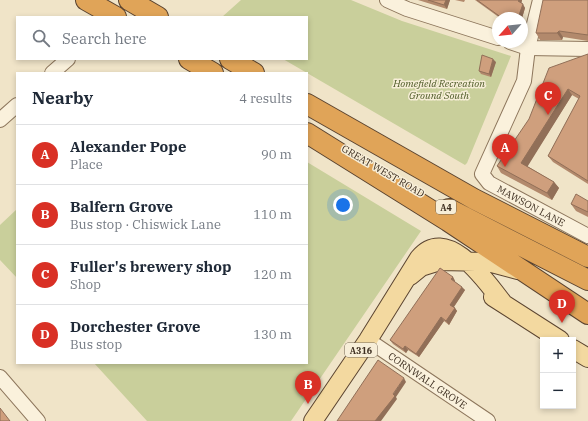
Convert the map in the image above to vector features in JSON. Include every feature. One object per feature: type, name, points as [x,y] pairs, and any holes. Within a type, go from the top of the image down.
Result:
[{"type":"highway","points":[[86,0],[114,16]]},
{"type":"highway","points":[[129,0],[156,16]]},
{"type":"highway","points":[[190,60],[210,72]]},
{"type":"highway","points":[[232,60],[252,72]]},
{"type":"highway","name":"GREAT WEST ROAD","points":[[308,105],[474,199],[587,247]]},
{"type":"highway","name":"GREAT WEST ROAD","points":[[308,128],[453,210],[588,280]]},
{"type":"highway","name":"A4","points":[[308,134],[524,272]]},
{"type":"highway","name":"A316","points":[[524,272],[588,314]]},
{"type":"main road","name":"A316","points":[[313,421],[368,340],[408,277],[422,267],[440,261],[501,264],[524,272]]},
{"type":"main road","points":[[459,262],[484,292],[555,337]]},
{"type":"main road","points":[[576,351],[588,358]]},
{"type":"street","points":[[387,0],[407,9],[492,36]]},
{"type":"street","points":[[540,0],[528,48],[588,49]]},
{"type":"street","name":"MAWSON LANE","points":[[528,48],[524,81],[482,174],[489,183],[587,247]]},
{"type":"street","points":[[53,72],[67,60]]},
{"type":"street","points":[[0,120],[16,106]]},
{"type":"street","name":"CORNWALL GROVE","points":[[368,340],[488,421]]},
{"type":"street","points":[[0,377],[38,421]]},
{"type":"green space","name":"Homefield Recreation Ground South","points":[[241,0],[351,0],[402,21],[511,56],[465,165],[308,74],[308,72],[305,72],[285,60],[308,60],[308,16],[223,16]]},
{"type":"green space","points":[[308,163],[421,231],[291,421],[147,421],[95,364],[308,364]]},
{"type":"green space","points":[[16,210],[16,277],[0,260],[0,225]]},
{"type":"building","points":[[428,0],[446,0],[444,5]]},
{"type":"building","points":[[477,0],[519,0],[518,1],[523,4],[520,12],[494,12]]},
{"type":"building","points":[[543,0],[588,0],[588,35],[559,31],[557,33],[536,33]]},
{"type":"building","points":[[588,54],[588,181],[548,156],[580,96],[568,89],[521,163],[554,182],[547,193],[497,166],[529,119],[549,68]]},
{"type":"building","points":[[482,55],[493,59],[489,74],[479,71]]},
{"type":"building","points":[[576,194],[588,201],[588,212],[571,204]]},
{"type":"building","points":[[440,268],[453,277],[451,279],[462,287],[450,305],[455,308],[446,321],[441,317],[416,354],[405,346],[403,349],[390,340]]},
{"type":"building","points":[[378,360],[404,378],[393,394],[395,396],[375,421],[337,421]]},
{"type":"building","points":[[0,408],[10,421],[0,421]]},
{"type":"place","name":"Fuller's brewery shop","points":[[548,115]]},
{"type":"place","name":"Alexander Pope","points":[[505,167]]},
{"type":"place","name":"Dorchester Grove","points":[[562,323]]},
{"type":"place","name":"Balfern Grove","points":[[308,404]]}]
